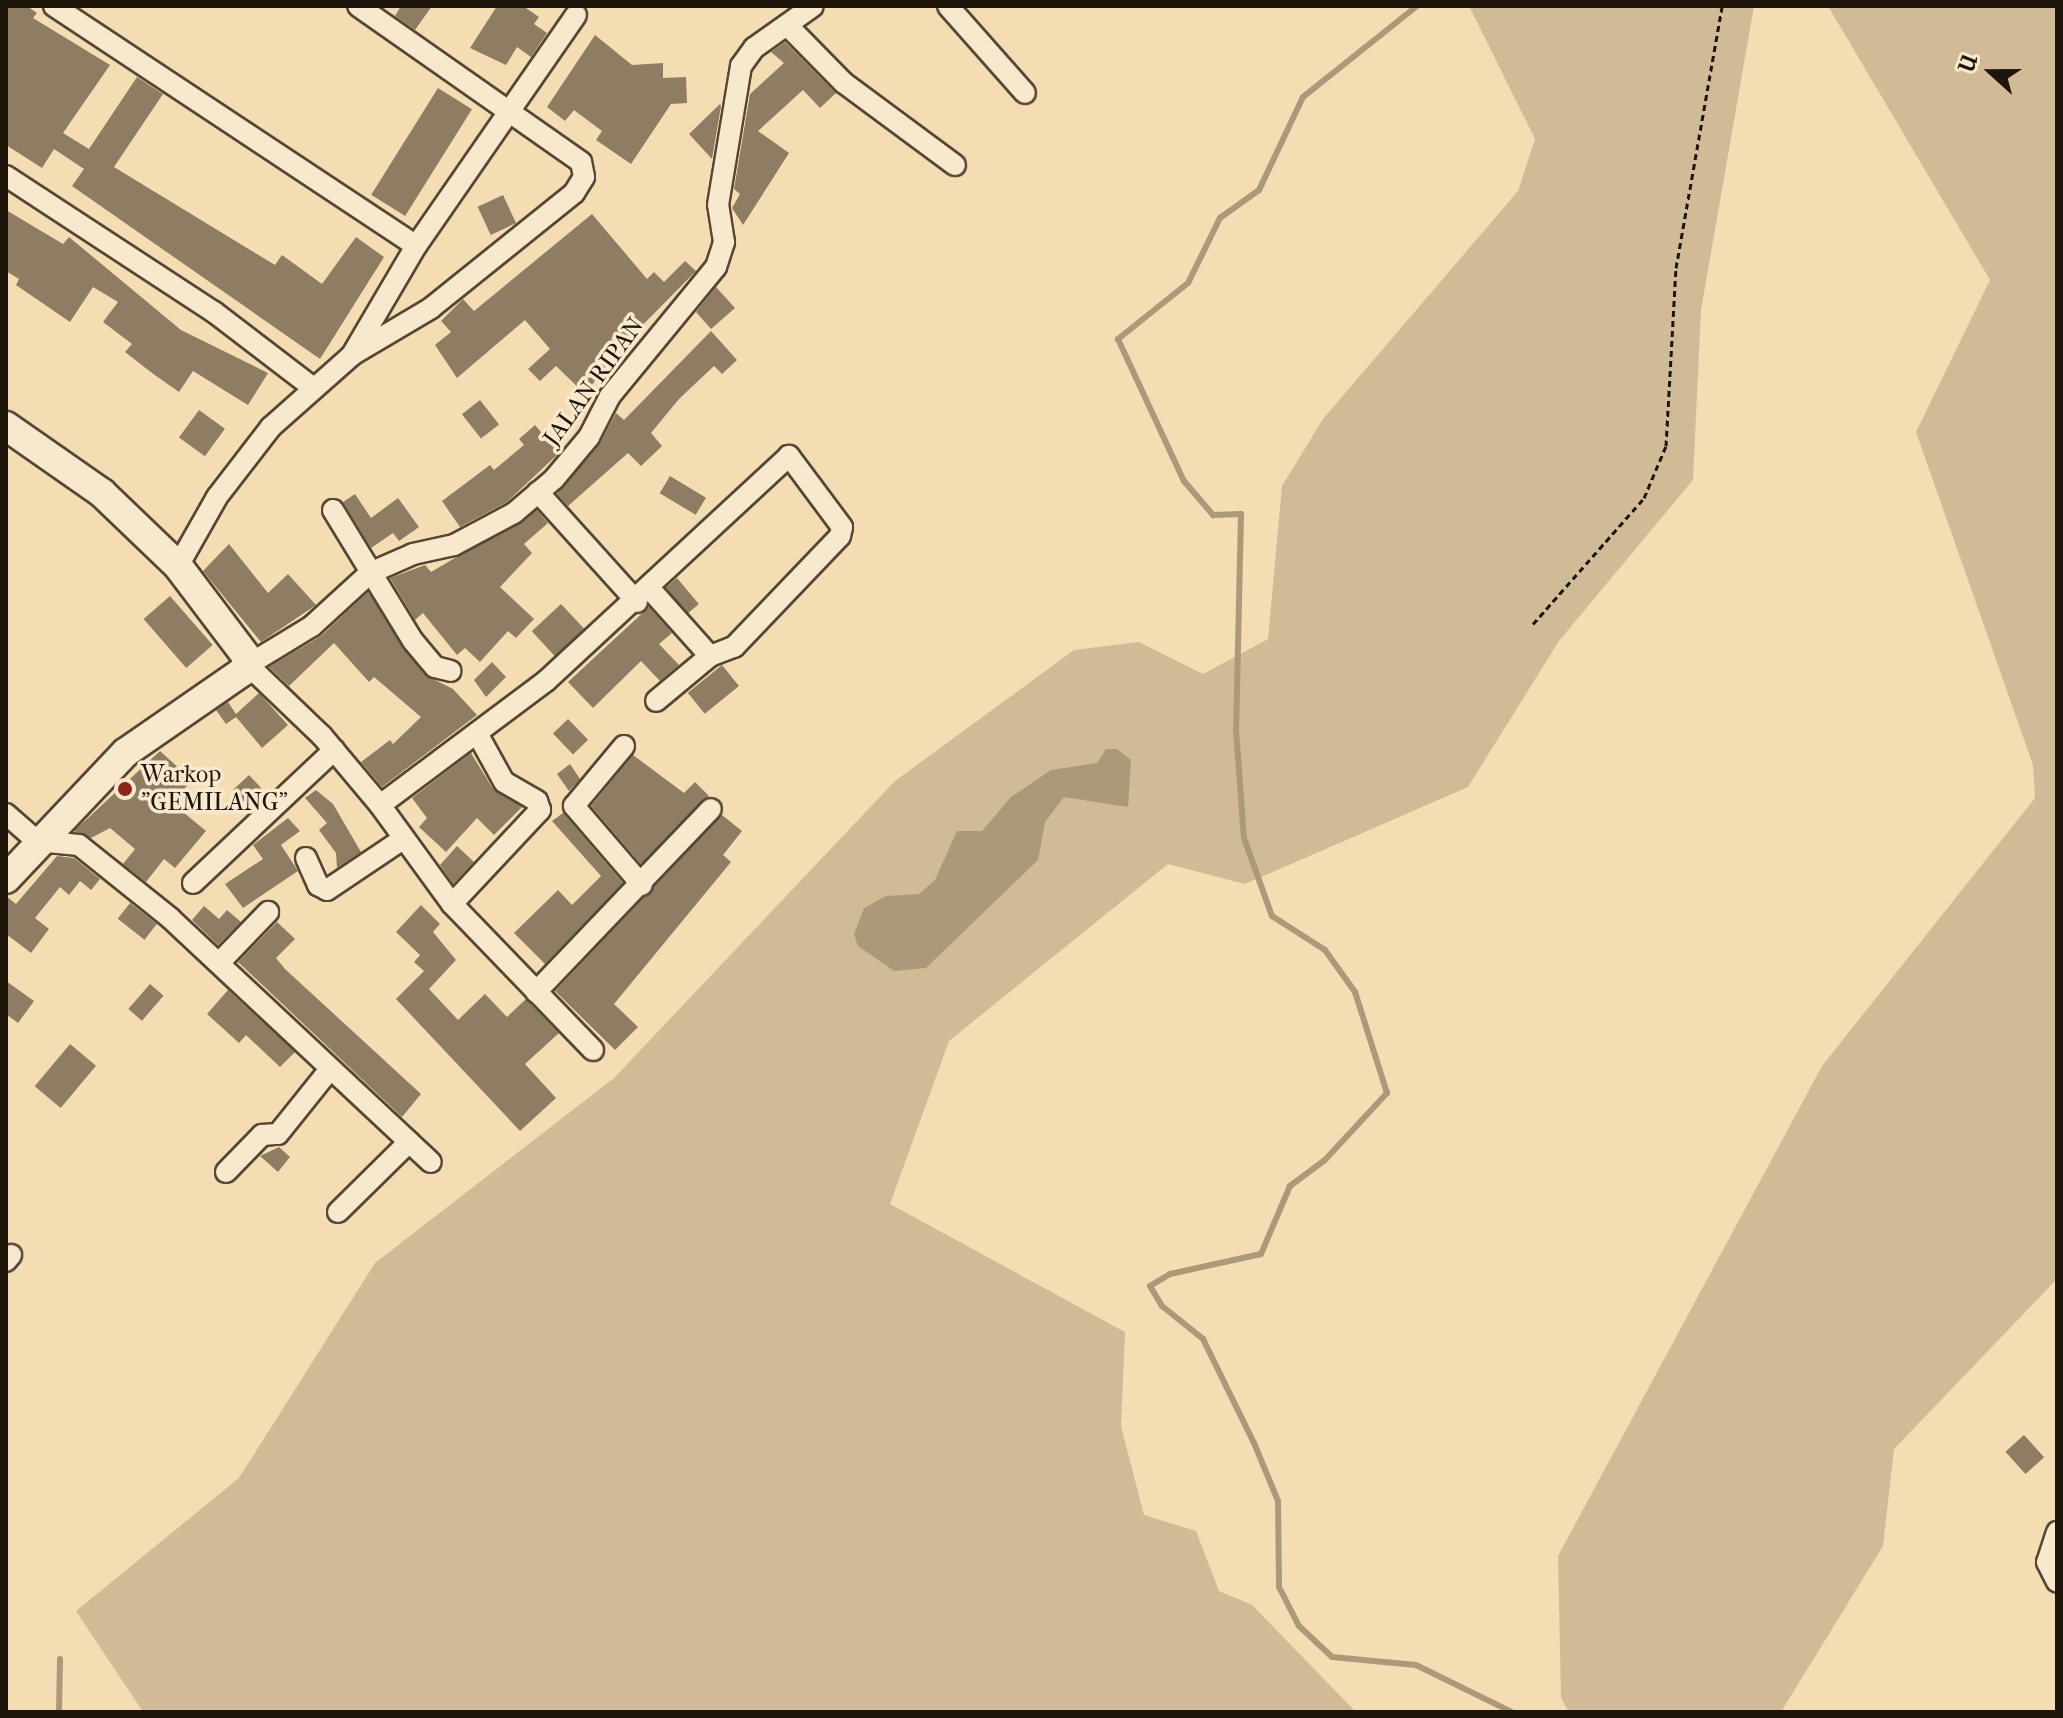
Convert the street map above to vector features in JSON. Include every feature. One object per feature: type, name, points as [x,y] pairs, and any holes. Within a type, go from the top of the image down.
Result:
[{"type":"street","points":[[178,566],[242,462],[312,387],[352,355],[431,308],[574,193],[584,177],[581,162],[358,6]]},
{"type":"street","name":"JALAN RIPAN","points":[[248,665],[312,626],[370,573],[413,554],[454,545],[538,492],[589,437],[610,396],[716,267],[724,242],[718,205],[734,89],[754,48],[813,6]]},
{"type":"street","points":[[948,6],[1025,93]]},
{"type":"street","points":[[60,8],[416,246]]},
{"type":"street","points":[[352,355],[416,246],[507,108],[576,15]]},
{"type":"street","points":[[787,25],[844,83],[955,165]]},
{"type":"street","points":[[6,176],[214,312],[312,387]]},
{"type":"street","points":[[6,426],[56,455],[178,566],[247,653],[248,665],[334,750],[380,805],[452,904],[593,1050]]},
{"type":"street","points":[[380,805],[477,733],[644,595],[789,456],[842,527],[840,536],[734,647],[710,656],[656,701]]},
{"type":"street","points":[[538,492],[710,656]]},
{"type":"street","points":[[333,510],[413,641],[435,667],[451,671]]},
{"type":"street","points":[[6,879],[37,841],[125,753],[248,665]]},
{"type":"street","points":[[452,904],[540,810],[537,801],[504,782],[477,733]]},
{"type":"street","points":[[624,746],[574,806],[642,885]]},
{"type":"street","points":[[193,883],[334,750]]},
{"type":"street","points":[[536,992],[642,885],[711,809]]},
{"type":"street","points":[[6,814],[37,841],[79,845],[219,963],[431,1162]]},
{"type":"street","points":[[306,858],[327,890],[403,839]]},
{"type":"street","points":[[219,963],[268,912]]},
{"type":"street","points":[[226,1172],[262,1135],[278,1134],[330,1069]]},
{"type":"street","points":[[338,1212],[409,1142]]},
{"type":"street","points":[[2057,1532],[2047,1562],[2057,1582]]},
{"type":"path","points":[[1533,624],[1644,498],[1666,446],[1676,268],[1722,6]]},
{"type":"shaded area","points":[[1469,6],[1754,6],[1701,310],[1693,480],[1559,641],[1468,787],[1245,884],[1168,864],[949,1041],[890,1204],[1125,1332],[1121,1426],[1144,1515],[1196,1531],[1219,1591],[1252,1605],[1356,1712],[143,1712],[76,1611],[239,1478],[375,1263],[614,1078],[895,781],[1074,650],[1139,642],[1203,674],[1268,639],[1282,486],[1323,419],[1518,191],[1535,139]]},
{"type":"shaded area","points":[[1828,6],[2057,6],[2057,1279],[1894,1449],[1883,1546],[1781,1712],[1569,1712],[1561,1698],[1558,1556],[1822,1066],[2035,798],[2033,765],[1916,432],[1990,280]]},
{"type":"shaded area","points":[[1106,749],[1117,749],[1131,760],[1128,807],[1064,797],[1045,822],[1038,860],[926,968],[894,971],[858,946],[854,934],[864,908],[886,896],[919,894],[935,880],[957,831],[982,831],[1011,797],[1051,770],[1097,763]]},
{"type":"building","points":[[6,6],[27,6],[37,13],[33,18],[110,65],[63,133],[89,149],[137,77],[163,94],[114,167],[275,265],[282,255],[322,284],[356,237],[384,257],[320,359],[72,186],[84,169],[54,149],[42,168],[6,145]]},
{"type":"building","points":[[401,6],[432,6],[415,30],[395,16]]},
{"type":"building","points":[[497,6],[523,6],[539,17],[534,24],[547,33],[531,57],[517,47],[506,65],[470,48]]},
{"type":"building","points":[[595,35],[632,65],[663,63],[663,78],[686,77],[687,103],[671,104],[631,164],[596,140],[602,131],[574,110],[565,121],[547,107]]},
{"type":"building","points":[[785,42],[836,93],[820,108],[803,90],[758,131],[789,153],[743,225],[732,208],[740,194],[734,189],[750,94],[784,63],[771,52]]},
{"type":"building","points":[[438,88],[472,109],[405,216],[371,195]]},
{"type":"building","points":[[721,106],[712,159],[689,134]]},
{"type":"building","points":[[503,195],[516,223],[491,235],[478,207]]},
{"type":"building","points":[[6,210],[63,244],[69,237],[181,330],[268,373],[248,405],[193,371],[179,392],[152,373],[125,352],[132,344],[103,322],[118,302],[93,287],[70,322],[16,285],[19,279],[6,271]]},
{"type":"building","points":[[592,214],[647,279],[654,272],[664,282],[685,261],[696,271],[619,349],[585,394],[556,366],[540,381],[528,369],[550,349],[525,320],[457,378],[435,345],[451,332],[441,321],[463,299],[474,311]]},
{"type":"building","points":[[716,287],[735,308],[711,329],[696,312]]},
{"type":"building","points":[[711,331],[737,360],[722,374],[714,366],[679,399],[651,433],[662,446],[641,466],[628,453],[568,506],[557,494],[599,445],[616,413],[624,420]]},
{"type":"building","points":[[480,400],[499,424],[481,439],[462,414]]},
{"type":"building","points":[[199,410],[225,429],[205,456],[179,438]]},
{"type":"building","points":[[535,425],[559,453],[507,502],[460,527],[442,501],[490,465],[494,470],[524,445],[519,439]]},
{"type":"building","points":[[670,476],[706,498],[696,515],[660,493]]},
{"type":"building","points":[[355,494],[371,518],[398,498],[419,527],[399,541],[393,533],[371,548],[343,502]]},
{"type":"building","points":[[537,510],[548,523],[524,544],[532,553],[500,587],[534,619],[516,638],[508,631],[480,662],[465,648],[457,655],[423,613],[415,620],[390,578],[425,565],[431,572]]},
{"type":"building","points":[[229,544],[268,593],[288,574],[316,605],[261,642],[203,571]]},
{"type":"building","points":[[677,578],[699,604],[687,614],[666,588]]},
{"type":"building","points":[[368,592],[425,675],[453,689],[477,715],[382,787],[361,762],[390,740],[393,744],[421,717],[374,677],[369,682],[334,643],[289,686],[269,667],[321,636]]},
{"type":"building","points":[[170,596],[213,645],[186,668],[144,619]]},
{"type":"building","points":[[561,604],[584,629],[555,656],[532,631]]},
{"type":"building","points":[[649,607],[672,633],[659,644],[679,665],[660,681],[641,661],[593,708],[568,682]]},
{"type":"building","points":[[492,662],[506,677],[486,697],[474,680]]},
{"type":"building","points":[[722,665],[739,686],[705,714],[688,693]]},
{"type":"building","points":[[259,693],[288,725],[262,748],[236,717],[226,724],[216,710],[228,702],[236,714]]},
{"type":"building","points":[[568,719],[588,740],[573,754],[553,734]]},
{"type":"building","points":[[160,751],[192,780],[172,803],[206,831],[175,868],[164,859],[146,882],[123,864],[135,849],[110,828],[91,838],[74,831]]},
{"type":"building","points":[[471,753],[493,789],[522,807],[494,835],[477,818],[446,852],[419,827],[427,818],[412,798]]},
{"type":"building","points":[[633,755],[684,793],[695,782],[709,796],[641,864],[591,806]]},
{"type":"building","points":[[570,764],[580,779],[569,791],[557,774]]},
{"type":"building","points":[[249,775],[265,792],[249,807],[233,790]]},
{"type":"building","points":[[316,790],[333,804],[361,852],[337,868],[336,853],[319,830],[327,823],[305,798]]},
{"type":"building","points":[[563,813],[623,883],[545,964],[514,933],[558,890],[572,905],[601,876],[552,821]]},
{"type":"building","points":[[722,815],[742,831],[723,855],[731,862],[614,1004],[638,1027],[615,1050],[555,991]]},
{"type":"building","points":[[288,818],[300,831],[281,845],[298,871],[243,908],[225,884],[263,859],[253,845]]},
{"type":"building","points":[[457,846],[474,862],[453,884],[440,865]]},
{"type":"building","points":[[57,856],[74,858],[100,879],[91,890],[80,881],[69,895],[60,887],[35,918],[49,929],[31,953],[6,934],[6,896],[16,904]]},
{"type":"building","points":[[130,903],[157,924],[144,940],[118,919]]},
{"type":"building","points":[[421,905],[440,924],[433,932],[456,960],[429,989],[458,1020],[485,994],[507,1017],[526,999],[559,1033],[525,1064],[556,1098],[520,1131],[396,999],[424,971],[414,962],[420,955],[396,932]]},
{"type":"building","points":[[204,906],[219,919],[227,910],[241,922],[218,945],[192,920]]},
{"type":"building","points":[[277,922],[295,939],[276,958],[285,969],[421,1094],[402,1117],[238,962]]},
{"type":"building","points":[[6,981],[34,1001],[18,1023],[6,1014]]},
{"type":"building","points":[[150,984],[164,996],[142,1021],[128,1009]]},
{"type":"building","points":[[228,990],[295,1052],[280,1067],[246,1035],[239,1043],[207,1014]]},
{"type":"building","points":[[70,1044],[96,1066],[61,1108],[35,1086]]},
{"type":"building","points":[[279,1147],[290,1157],[278,1172],[260,1156]]},
{"type":"building","points":[[2024,1435],[2044,1457],[2025,1474],[2005,1452]]},
{"type":"waterway","points":[[1417,6],[1303,97],[1259,190],[1220,218],[1188,283],[1118,339],[1184,481],[1213,515],[1241,514],[1236,730],[1244,838],[1272,916],[1325,950],[1355,992],[1387,1093],[1325,1160],[1290,1186],[1261,1254],[1170,1274],[1150,1286],[1162,1306],[1203,1339],[1254,1443],[1278,1501],[1279,1587],[1299,1626],[1332,1657],[1416,1665],[1512,1712]]},
{"type":"waterway","points":[[59,1712],[60,1659]]},
{"type":"place","name":"Warkop \"GEMILANG\"","points":[[125,789]]}]
